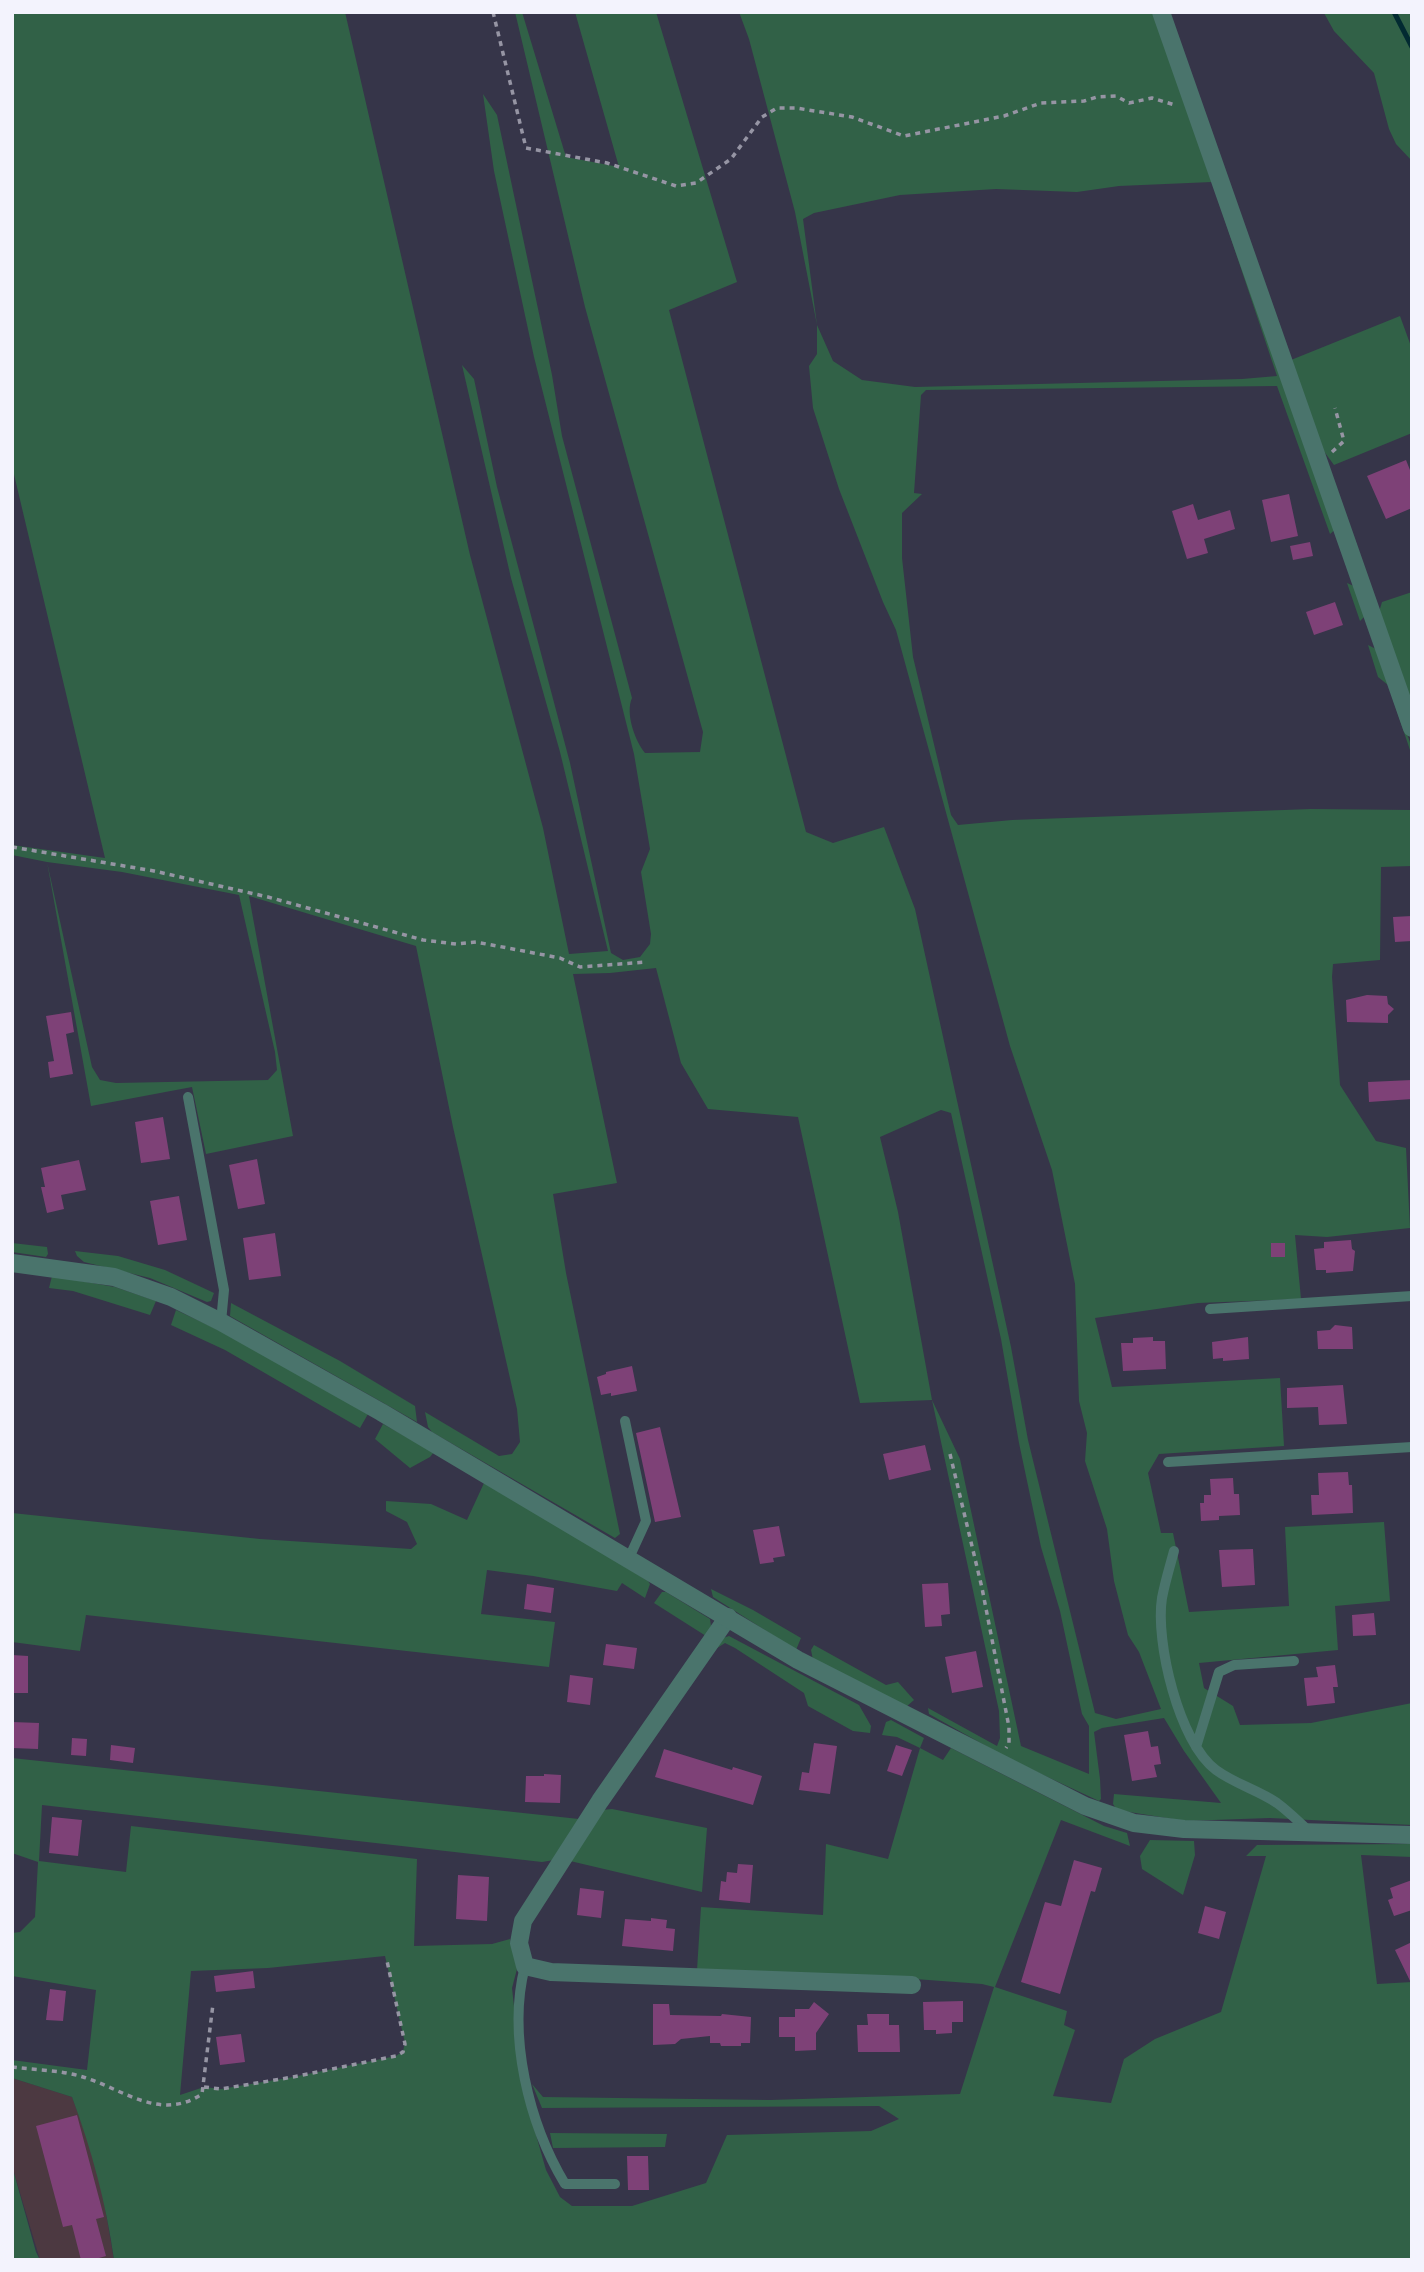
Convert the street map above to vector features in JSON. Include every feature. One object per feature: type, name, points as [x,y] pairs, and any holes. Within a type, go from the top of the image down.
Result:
[{"type":"street","points":[[1161,12],[1412,728]]},
{"type":"street","points":[[12,1263],[114,1277],[171,1297],[221,1322],[381,1412],[798,1660],[1085,1807],[1134,1823],[1184,1829],[1412,1835]]},
{"type":"street","points":[[728,1617],[600,1801],[523,1921],[519,1943],[525,1966],[551,1972],[912,1985]]},
{"type":"lane","points":[[188,1097],[224,1290],[221,1322]]},
{"type":"lane","points":[[1210,1309],[1412,1296]]},
{"type":"lane","points":[[625,1421],[646,1521],[629,1558]]},
{"type":"lane","points":[[1168,1462],[1412,1447]]},
{"type":"lane","points":[[1174,1551],[1162,1599],[1161,1638],[1171,1682],[1187,1731],[1201,1757],[1216,1770],[1276,1802],[1311,1833]]},
{"type":"lane","points":[[1196,1747],[1219,1672],[1234,1665],[1294,1661]]},
{"type":"lane","points":[[525,1966],[518,1992],[526,2088],[549,2156],[565,2184],[615,2184]]},
{"type":"path","points":[[494,12],[526,148],[607,163],[676,186],[696,183],[731,159],[762,117],[777,108],[796,108],[852,117],[904,136],[1004,117],[1041,103],[1084,102],[1097,97],[1116,96],[1129,103],[1152,98],[1171,104],[1185,105],[1193,102]]},
{"type":"path","points":[[1318,459],[1336,451],[1344,441],[1335,408]]},
{"type":"path","points":[[12,847],[154,871],[268,897],[424,940],[456,944],[477,942],[560,958],[580,967],[648,962]]},
{"type":"path","points":[[950,1454],[982,1588],[1009,1727],[1009,1743],[999,1763]]},
{"type":"path","points":[[204,2087],[221,2088],[293,2077],[396,2056],[403,2052],[405,2043],[387,1961]]},
{"type":"path","points":[[12,2067],[82,2076],[138,2101],[167,2105],[189,2102],[202,2094],[204,2087],[213,2004]]},
{"type":"shaded area","points":[[12,2078],[72,2097],[101,2184],[114,2260],[40,2260],[12,2166]]},
{"type":"green space","points":[[12,12],[345,12],[470,555],[543,828],[569,954],[608,951],[560,752],[511,578],[462,365],[474,379],[497,487],[570,763],[611,953],[623,960],[640,957],[650,944],[651,934],[641,872],[650,849],[634,754],[534,357],[494,171],[483,94],[497,115],[552,375],[562,436],[632,698],[630,719],[645,753],[700,752],[703,732],[585,307],[515,12],[522,12],[566,157],[619,167],[575,12],[656,12],[737,282],[669,310],[806,832],[833,843],[884,827],[915,909],[1011,1347],[1028,1440],[1095,1713],[1116,1719],[1161,1709],[1139,1652],[1128,1635],[1114,1581],[1107,1529],[1085,1461],[1087,1433],[1079,1401],[1075,1284],[1052,1170],[1010,1046],[896,630],[839,489],[813,408],[809,366],[817,354],[817,325],[795,212],[749,39],[739,12],[1158,12],[1337,528],[1330,534],[1277,386],[926,390],[921,395],[914,493],[922,494],[902,513],[902,558],[913,657],[951,815],[958,825],[1012,820],[1311,809],[1412,810],[1412,866],[1381,867],[1380,960],[1333,964],[1332,977],[1340,1085],[1376,1141],[1406,1148],[1410,1228],[1327,1237],[1295,1235],[1301,1299],[1198,1303],[1095,1318],[1112,1387],[1280,1378],[1284,1446],[1159,1454],[1148,1473],[1161,1533],[1173,1533],[1189,1612],[1289,1606],[1285,1527],[1384,1522],[1390,1601],[1335,1606],[1338,1650],[1199,1663],[1204,1688],[1233,1706],[1240,1725],[1311,1723],[1412,1703],[1412,1825],[1270,1818],[1185,1821],[1117,1810],[1113,1804],[1114,1794],[1221,1803],[1164,1718],[1102,1728],[1094,1732],[1100,1779],[1099,1801],[1011,1760],[929,1714],[928,1708],[997,1746],[1000,1738],[999,1711],[932,1400],[860,1403],[798,1117],[708,1109],[681,1063],[656,968],[573,974],[617,1183],[553,1194],[566,1273],[620,1534],[615,1538],[432,1432],[428,1427],[425,1412],[499,1456],[512,1454],[520,1442],[517,1409],[453,1127],[416,946],[249,896],[293,1136],[206,1154],[192,1087],[91,1106],[47,862],[12,855],[12,845],[105,858],[12,466]],"holes":[[[1212,182],[1277,376],[915,387],[862,380],[833,361],[817,325],[803,219],[814,213],[900,195],[996,189],[1077,192],[1119,186]],[[47,862],[122,872],[239,895],[275,1052],[277,1070],[268,1080],[116,1083],[100,1080],[92,1067]],[[941,1110],[951,1113],[1001,1339],[1041,1547],[1060,1611],[1082,1714],[1089,1726],[1089,1774],[1021,1746],[960,1459],[932,1400],[898,1212],[880,1137]]]},
{"type":"green space","points":[[1412,12],[1412,161],[1396,144],[1389,129],[1374,73],[1334,31],[1324,13]]},
{"type":"green space","points":[[1400,316],[1412,349],[1412,433],[1334,465],[1320,446],[1291,360]]},
{"type":"green space","points":[[1347,583],[1356,587],[1366,615],[1360,621]]},
{"type":"green space","points":[[1412,592],[1412,709],[1379,612],[1382,602]]},
{"type":"green space","points":[[1368,645],[1376,649],[1380,656],[1412,748],[1412,756],[1388,685],[1378,677]]},
{"type":"green space","points":[[12,1243],[47,1247],[48,1254],[46,1257],[12,1252]]},
{"type":"green space","points":[[75,1251],[118,1256],[165,1270],[214,1293],[211,1301],[207,1302],[150,1278],[84,1262]]},
{"type":"green space","points":[[52,1276],[115,1287],[156,1301],[150,1315],[73,1291],[49,1288]]},
{"type":"green space","points":[[231,1303],[340,1361],[415,1406],[417,1422],[230,1316]]},
{"type":"green space","points":[[176,1310],[227,1334],[368,1414],[360,1428],[225,1350],[171,1325]]},
{"type":"green space","points":[[383,1424],[434,1452],[410,1468],[375,1439]]},
{"type":"green space","points":[[484,1483],[542,1515],[648,1581],[650,1584],[645,1598],[622,1583],[617,1591],[487,1570],[481,1614],[555,1622],[549,1667],[86,1615],[80,1651],[12,1642],[12,1513],[260,1539],[411,1549],[417,1544],[407,1522],[386,1511],[386,1501],[431,1504],[467,1520]]},
{"type":"green space","points":[[711,1589],[801,1638],[796,1650],[713,1597]]},
{"type":"green space","points":[[662,1592],[710,1619],[711,1626],[706,1636],[654,1603]]},
{"type":"green space","points":[[729,1636],[859,1705],[871,1726],[870,1733],[853,1731],[808,1706],[804,1693],[735,1648],[725,1643],[714,1650],[723,1638]]},
{"type":"green space","points":[[814,1645],[886,1685],[898,1682],[914,1700],[906,1707],[813,1660],[811,1650]]},
{"type":"green space","points":[[891,1720],[924,1738],[920,1748],[897,1737],[882,1735],[886,1722]]},
{"type":"green space","points":[[920,1748],[943,1760],[951,1748],[1104,1826],[1127,1833],[1130,1846],[1061,1820],[995,1987],[1067,2011],[1064,2025],[1075,2030],[1053,2096],[1111,2103],[1124,2059],[1155,2039],[1221,2012],[1266,1856],[1246,1856],[1257,1845],[1412,1844],[1412,1857],[1361,1855],[1377,1984],[1412,1982],[1412,2260],[114,2260],[98,2177],[72,2097],[12,2078],[12,2060],[87,2070],[96,1990],[12,1976],[12,1933],[20,1932],[35,1917],[38,1862],[12,1853],[12,1758],[579,1819],[554,1860],[542,1862],[42,1805],[39,1861],[126,1872],[131,1826],[417,1859],[414,1946],[492,1944],[510,1939],[517,1969],[512,1988],[523,2089],[546,2170],[560,2197],[572,2206],[632,2206],[706,2183],[727,2135],[871,2131],[899,2119],[879,2106],[542,2108],[532,2084],[543,2097],[770,2100],[960,2094],[994,1987],[915,1979],[697,1970],[701,1907],[823,1915],[826,1844],[888,1859]],"holes":[[[385,1956],[405,2043],[403,2051],[396,2056],[221,2089],[204,2087],[180,2095],[191,1971],[268,1968]]]},
{"type":"green space","points":[[612,1809],[707,1828],[702,1892],[570,1861],[602,1810]]},
{"type":"green space","points":[[1150,1840],[1194,1841],[1195,1855],[1183,1895],[1142,1869],[1140,1856]]},
{"type":"green space","points":[[550,2133],[667,2134],[665,2147],[553,2148]]},
{"type":"green space","points":[[12,2166],[36,2252],[40,2260],[12,2260]]},
{"type":"building","points":[[1406,460],[1412,475],[1412,508],[1386,519],[1367,476]]},
{"type":"building","points":[[1289,494],[1298,536],[1271,542],[1262,500]]},
{"type":"building","points":[[1193,504],[1198,520],[1230,510],[1235,529],[1204,539],[1208,553],[1187,559],[1172,511]]},
{"type":"building","points":[[1310,542],[1313,556],[1293,560],[1290,546]]},
{"type":"building","points":[[1335,602],[1343,625],[1314,635],[1306,612]]},
{"type":"building","points":[[1412,916],[1412,941],[1395,942],[1393,917]]},
{"type":"building","points":[[1367,995],[1387,996],[1388,1004],[1394,1009],[1388,1015],[1388,1023],[1347,1022],[1346,1000]]},
{"type":"building","points":[[71,1012],[74,1032],[66,1034],[73,1074],[50,1078],[48,1062],[54,1061],[46,1016]]},
{"type":"building","points":[[1412,1080],[1412,1099],[1369,1102],[1368,1082]]},
{"type":"building","points":[[163,1117],[170,1159],[141,1163],[135,1122]]},
{"type":"building","points":[[257,1159],[265,1204],[238,1209],[229,1165]]},
{"type":"building","points":[[79,1160],[86,1190],[61,1195],[64,1209],[47,1213],[41,1187],[45,1187],[41,1168]]},
{"type":"building","points":[[179,1196],[187,1240],[158,1245],[150,1201]]},
{"type":"building","points":[[275,1233],[281,1276],[249,1280],[243,1238]]},
{"type":"building","points":[[1351,1240],[1352,1249],[1355,1251],[1353,1271],[1326,1273],[1326,1270],[1316,1270],[1314,1249],[1324,1248],[1324,1242]]},
{"type":"building","points":[[1271,1243],[1285,1243],[1285,1257],[1271,1257]]},
{"type":"building","points":[[1335,1325],[1352,1327],[1353,1349],[1318,1349],[1317,1331],[1330,1330]]},
{"type":"building","points":[[1153,1337],[1153,1341],[1165,1341],[1166,1369],[1123,1371],[1121,1343],[1133,1343],[1133,1338]]},
{"type":"building","points":[[1248,1337],[1249,1359],[1213,1359],[1212,1342]]},
{"type":"building","points":[[632,1366],[637,1391],[601,1395],[597,1377]]},
{"type":"building","points":[[1343,1385],[1347,1424],[1319,1425],[1318,1407],[1287,1408],[1287,1388]]},
{"type":"building","points":[[660,1427],[681,1517],[655,1522],[636,1433]]},
{"type":"building","points":[[925,1445],[931,1470],[889,1480],[883,1454]]},
{"type":"building","points":[[1348,1472],[1349,1485],[1352,1485],[1353,1513],[1312,1515],[1311,1495],[1319,1495],[1318,1473]]},
{"type":"building","points":[[1233,1478],[1234,1494],[1239,1494],[1240,1515],[1219,1516],[1219,1520],[1201,1521],[1200,1503],[1204,1503],[1204,1495],[1211,1495],[1210,1479]]},
{"type":"building","points":[[779,1526],[785,1556],[773,1558],[774,1562],[760,1564],[753,1530]]},
{"type":"building","points":[[1253,1549],[1255,1585],[1222,1587],[1219,1550]]},
{"type":"building","points":[[948,1583],[950,1614],[941,1615],[942,1626],[925,1627],[922,1584]]},
{"type":"building","points":[[527,1584],[554,1588],[551,1613],[524,1609]]},
{"type":"building","points":[[1374,1613],[1376,1635],[1353,1636],[1352,1615]]},
{"type":"building","points":[[606,1644],[637,1648],[634,1669],[603,1665]]},
{"type":"building","points":[[976,1651],[983,1687],[952,1693],[945,1657]]},
{"type":"building","points":[[12,1655],[28,1656],[28,1693],[12,1693]]},
{"type":"building","points":[[1335,1665],[1338,1687],[1333,1687],[1335,1703],[1307,1706],[1304,1678],[1318,1677],[1316,1667]]},
{"type":"building","points":[[570,1675],[593,1678],[590,1705],[567,1702]]},
{"type":"building","points":[[12,1722],[39,1723],[38,1749],[12,1748]]},
{"type":"building","points":[[1148,1731],[1151,1747],[1158,1746],[1161,1764],[1154,1765],[1157,1777],[1132,1781],[1124,1735]]},
{"type":"building","points":[[72,1738],[87,1739],[86,1756],[71,1755]]},
{"type":"building","points":[[814,1743],[837,1746],[830,1794],[799,1790],[802,1772],[809,1773]]},
{"type":"building","points":[[111,1745],[135,1748],[133,1763],[110,1760]]},
{"type":"building","points":[[896,1745],[912,1750],[902,1776],[887,1771]]},
{"type":"building","points":[[664,1749],[732,1770],[733,1767],[762,1776],[753,1805],[655,1777]]},
{"type":"building","points":[[561,1775],[560,1803],[525,1802],[526,1776]]},
{"type":"building","points":[[52,1817],[82,1820],[78,1856],[49,1853]]},
{"type":"building","points":[[1074,1860],[1102,1868],[1095,1892],[1091,1891],[1060,1994],[1021,1982],[1045,1902],[1061,1906]]},
{"type":"building","points":[[738,1864],[753,1865],[750,1903],[719,1900],[721,1881],[726,1882],[727,1872],[737,1873]]},
{"type":"building","points":[[458,1875],[489,1877],[487,1921],[456,1919]]},
{"type":"building","points":[[1412,1880],[1412,1910],[1394,1916],[1388,1900],[1393,1898],[1390,1888]]},
{"type":"building","points":[[580,1888],[604,1891],[601,1918],[577,1915]]},
{"type":"building","points":[[1205,1906],[1226,1912],[1219,1939],[1198,1933]]},
{"type":"building","points":[[651,1918],[667,1920],[666,1928],[675,1929],[673,1951],[622,1946],[625,1919],[651,1921]]},
{"type":"building","points":[[1412,1942],[1412,1985],[1395,1950]]},
{"type":"building","points":[[253,1971],[255,1988],[216,1992],[214,1976]]},
{"type":"building","points":[[50,1989],[66,1991],[63,2021],[46,2020]]},
{"type":"building","points":[[963,2001],[963,2022],[952,2022],[952,2033],[936,2034],[936,2030],[924,2030],[923,2002]]},
{"type":"building","points":[[814,2002],[829,2014],[816,2033],[816,2050],[795,2051],[795,2037],[779,2037],[779,2017],[795,2017],[795,2009],[809,2009]]},
{"type":"building","points":[[653,2004],[669,2004],[670,2015],[722,2014],[751,2017],[750,2043],[721,2046],[720,2043],[710,2043],[710,2036],[681,2039],[675,2044],[653,2045]]},
{"type":"building","points":[[867,2014],[889,2014],[889,2025],[899,2025],[900,2052],[858,2052],[857,2025],[868,2025]]},
{"type":"building","points":[[241,2034],[245,2062],[220,2065],[216,2037]]},
{"type":"building","points":[[77,2115],[104,2217],[96,2219],[106,2256],[92,2260],[81,2260],[72,2225],[63,2227],[36,2126]]},
{"type":"building","points":[[627,2156],[648,2156],[649,2190],[628,2190]]},
{"type":"waterway","points":[[1394,12],[1412,47]]}]
